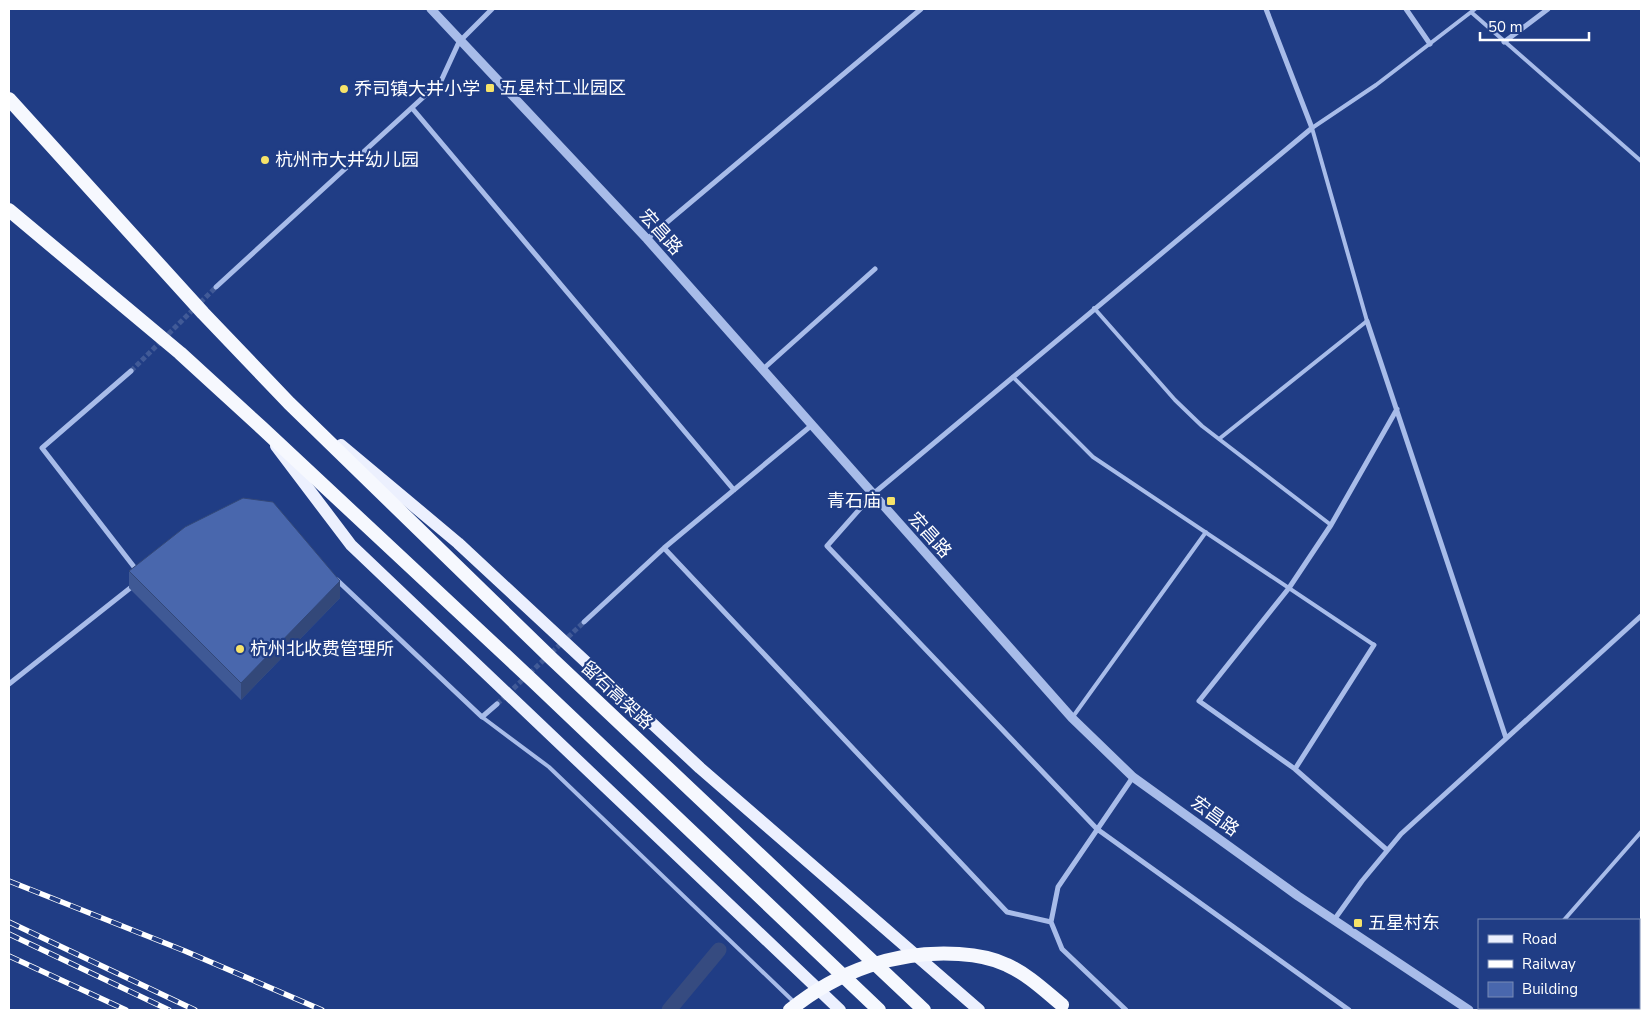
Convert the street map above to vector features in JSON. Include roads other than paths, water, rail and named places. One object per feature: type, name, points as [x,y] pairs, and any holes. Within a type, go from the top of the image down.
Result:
[{"type":"highway","name":"留石高架路","points":[[9,99],[203,313],[289,403],[551,658],[924,1010]]},
{"type":"highway","points":[[9,210],[180,353],[262,428],[879,1010]]},
{"type":"highway","points":[[790,1010],[828,984],[860,968],[890,958],[928,953],[982,956],[1006,964],[1031,979],[1067,1010]]},
{"type":"main road","points":[[289,403],[458,543],[700,768],[979,1010]]},
{"type":"main road","points":[[262,428],[351,546],[840,1010]]},
{"type":"street","name":"宏昌路","points":[[431,9],[647,239],[1072,718],[1133,778],[1334,920],[1469,1010]]},
{"type":"street","points":[[216,286],[441,82],[460,42],[492,9]]},
{"type":"street","points":[[647,239],[921,9]]},
{"type":"street","points":[[1266,9],[1312,128],[873,494],[827,546],[1098,829],[1349,1010]]},
{"type":"street","points":[[1406,9],[1430,44]]},
{"type":"street","points":[[1504,42],[1548,9]]},
{"type":"street","points":[[412,108],[734,490]]},
{"type":"street","points":[[762,370],[875,269]]},
{"type":"street","points":[[1367,321],[1506,738]]},
{"type":"street","points":[[131,371],[42,448],[143,578]]},
{"type":"street","points":[[1387,850],[1295,769],[1199,701],[1289,588],[1331,525],[1396,409]]},
{"type":"street","points":[[584,622],[664,548],[812,425]]},
{"type":"street","points":[[664,548],[1007,912],[1051,922]]},
{"type":"street","points":[[331,574],[482,717],[496,704]]},
{"type":"street","points":[[9,684],[136,583]]},
{"type":"street","points":[[1334,920],[1401,834],[1641,616]]},
{"type":"street","points":[[1295,769],[1374,645]]},
{"type":"street","points":[[1126,1010],[1062,949],[1051,922],[1058,887],[1133,778]]},
{"type":"lane","points":[[1219,439],[1367,321],[1312,128],[1376,85],[1473,10],[1504,42],[1641,161]]},
{"type":"lane","points":[[1094,308],[1175,400],[1219,439],[1331,525]]},
{"type":"lane","points":[[1013,376],[1093,457],[1374,645]]},
{"type":"lane","points":[[1072,718],[1206,532]]},
{"type":"lane","points":[[482,717],[549,767],[803,1010]]},
{"type":"lane","points":[[1565,919],[1641,832]]},
{"type":"waterway","points":[[669,1010],[719,950]]},
{"type":"tunnel","points":[[131,371],[216,287]]},
{"type":"tunnel","points":[[497,704],[584,622]]},
{"type":"railway","points":[[9,881],[185,951],[322,1010]]},
{"type":"railway","points":[[9,922],[195,1010]]},
{"type":"railway","points":[[9,934],[169,1010]]},
{"type":"railway","points":[[9,956],[126,1010]]},
{"type":"place","name":"五星村工业园区","points":[[490,88]]},
{"type":"place","name":"乔司镇大井小学","points":[[344,89]]},
{"type":"place","name":"杭州市大井幼儿园","points":[[265,160]]},
{"type":"place","name":"青石庙","points":[[891,501]]},
{"type":"place","name":"杭州北收费管理所","points":[[240,649]]},
{"type":"place","name":"五星村东","points":[[1358,923]]}]
